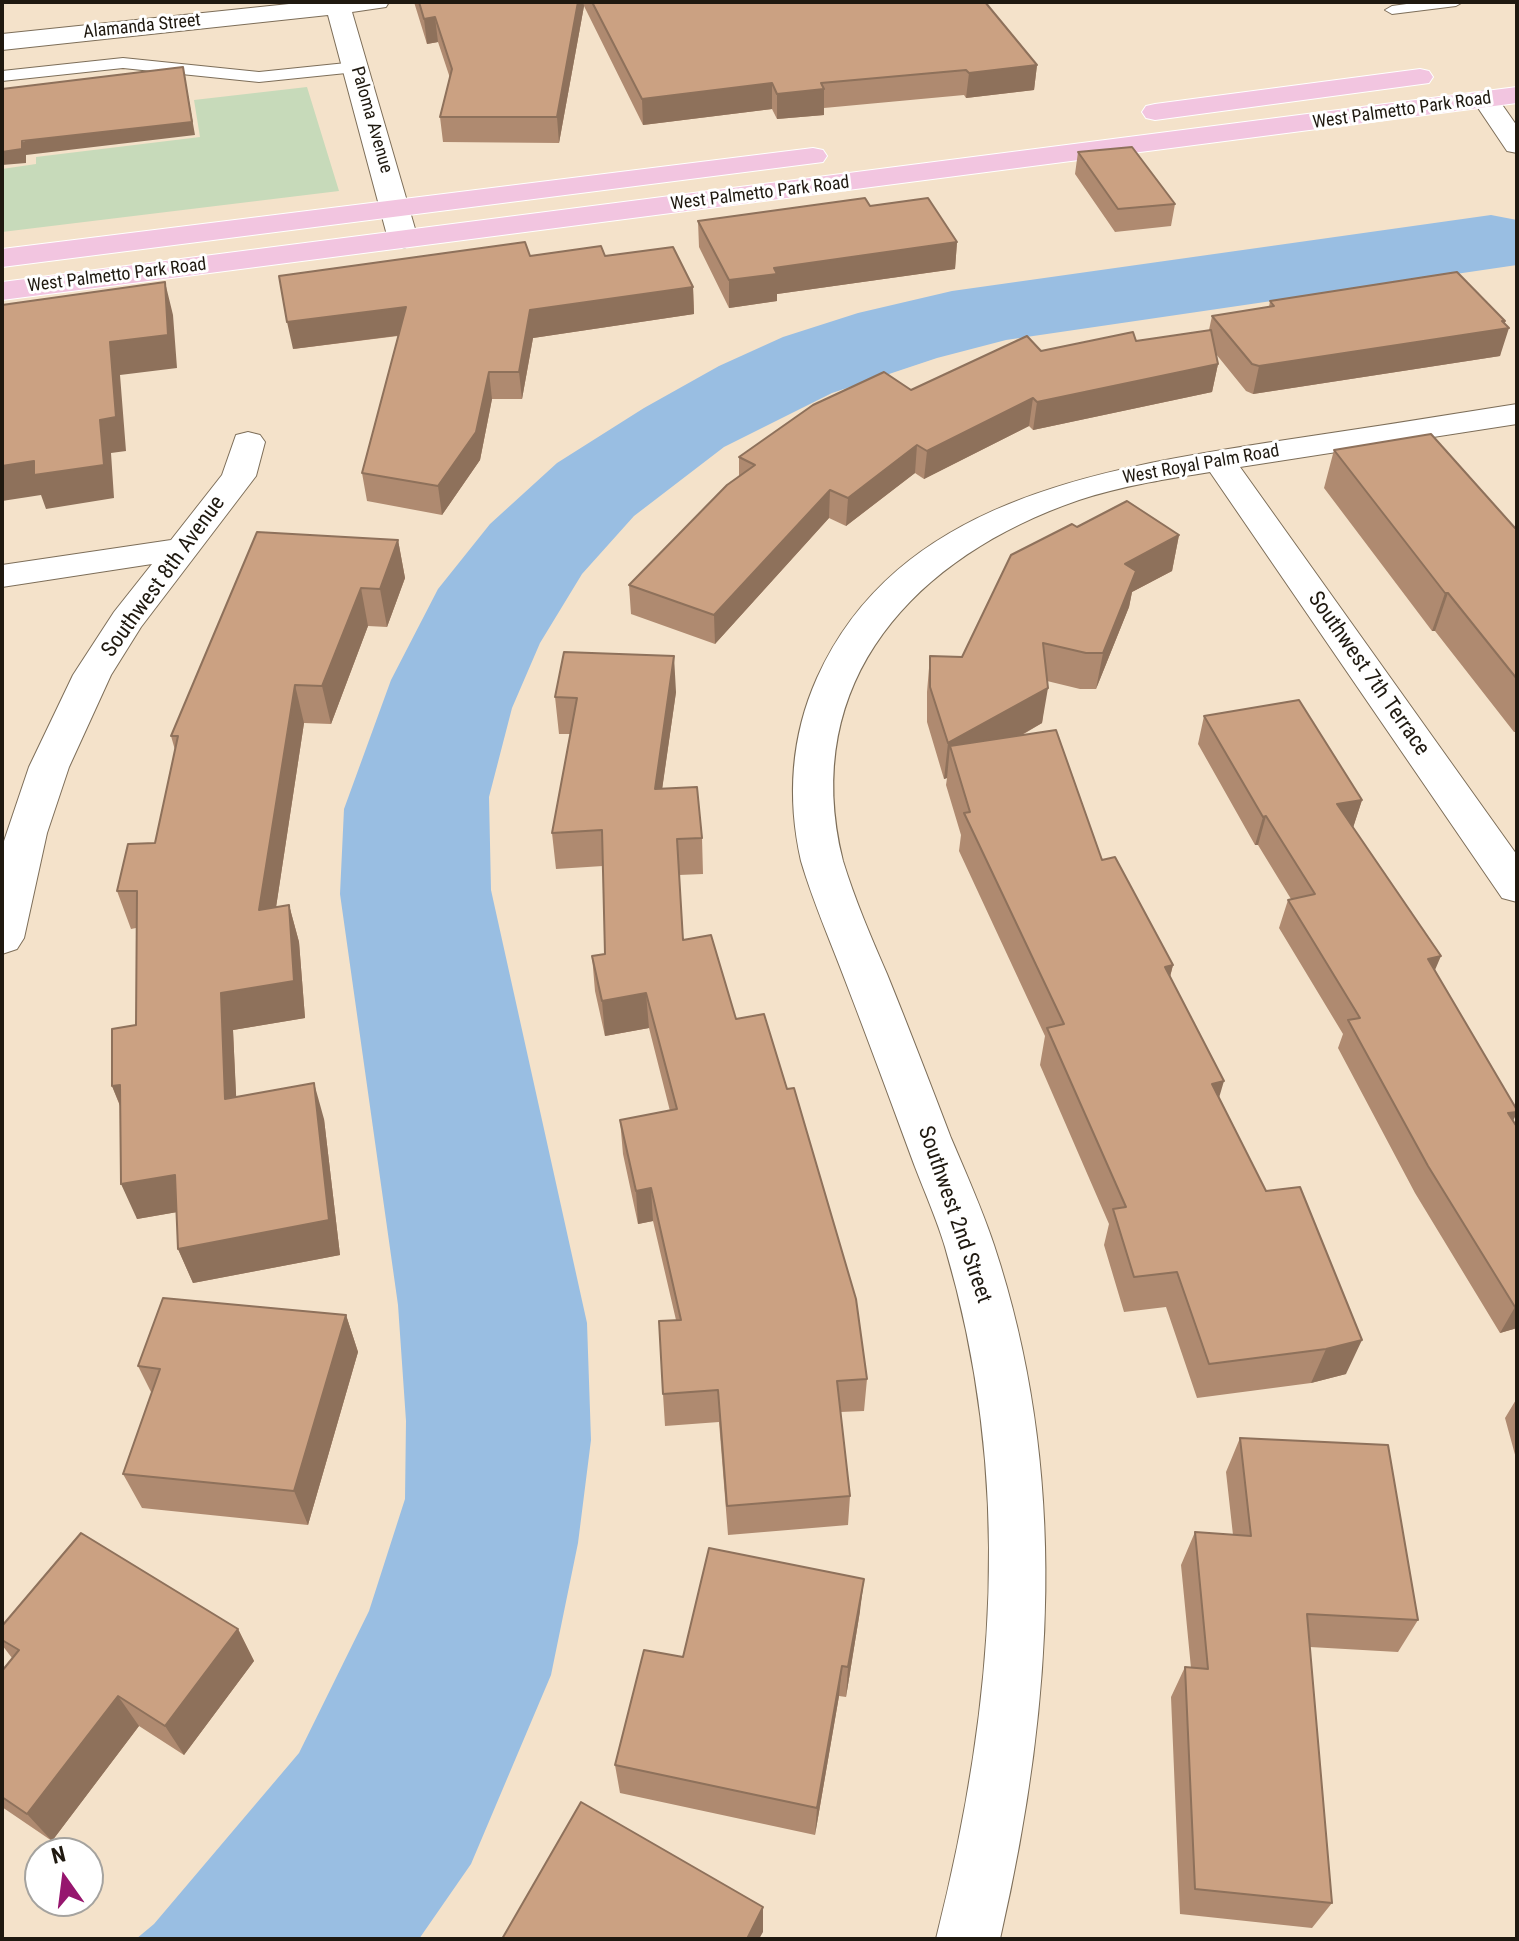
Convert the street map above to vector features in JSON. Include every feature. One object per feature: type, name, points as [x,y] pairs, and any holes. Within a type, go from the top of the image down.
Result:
[{"type":"main road","name":"West Palmetto Park Road","points":[[1135,115],[1443,74]]},
{"type":"main road","points":[[1485,99],[1481,91],[1486,82],[1517,77]]},
{"type":"main road","name":"West Palmetto Park Road","points":[[2,291],[1517,95]]},
{"type":"main road","name":"West Palmetto Park Road","points":[[2,258],[841,152]]},
{"type":"street","name":"Alamanda Street","points":[[2,42],[377,2]]},
{"type":"street","name":"Paloma Avenue","points":[[338,4],[403,239]]},
{"type":"street","points":[[1485,99],[1517,145]]},
{"type":"street","name":"West Royal Palm Road","points":[[908,580],[966,538],[1032,505],[1106,481],[1517,414]]},
{"type":"street","name":"Southwest 8th Avenue","points":[[2,938],[26,833],[49,767],[92,675],[127,620],[239,476],[248,442]]},
{"type":"street","name":"Southwest 7th Terrace","points":[[1219,461],[1517,887]]},
{"type":"street","points":[[2,576],[180,549]]},
{"type":"street","name":"Southwest 2nd Street","points":[[908,580],[863,629],[830,687],[813,752],[811,787],[821,861],[969,1245],[986,1301],[1010,1422],[1020,1556],[1014,1704],[989,1863],[968,1939]]},
{"type":"lane","points":[[1392,10],[1456,2]]},
{"type":"lane","points":[[2,76],[123,63],[259,77],[356,67]]},
{"type":"green space","points":[[307,87],[339,191],[2,232],[2,169],[36,164],[36,157],[200,137],[194,100]]},
{"type":"water","points":[[1491,215],[1517,220],[1517,265],[1006,340],[937,358],[832,393],[724,447],[634,516],[582,574],[540,643],[512,708],[489,797],[491,890],[587,1323],[591,1440],[578,1543],[551,1675],[471,1864],[419,1939],[136,1939],[154,1924],[299,1753],[369,1611],[405,1499],[406,1421],[398,1305],[340,894],[344,809],[391,680],[438,589],[490,524],[557,463],[644,408],[719,366],[783,337],[858,313],[952,291]]},
{"type":"building","points":[[419,2],[578,2],[557,117],[440,117],[452,69],[435,17],[424,19]]},
{"type":"building","points":[[592,2],[985,2],[1037,65],[821,83],[824,89],[777,94],[772,83],[642,99]]},
{"type":"building","points":[[183,67],[192,122],[22,141],[22,149],[2,152],[2,89]]},
{"type":"building","points":[[1132,147],[1175,204],[1118,209],[1078,152]]},
{"type":"building","points":[[865,198],[870,206],[928,198],[957,242],[774,268],[777,274],[729,280],[698,221]]},
{"type":"building","points":[[525,242],[530,256],[601,246],[605,256],[673,247],[693,287],[530,310],[519,372],[489,372],[476,432],[438,486],[362,473],[406,307],[287,322],[279,276]]},
{"type":"building","points":[[1457,272],[1509,328],[1259,366],[1252,364],[1212,316],[1274,306],[1270,301]]},
{"type":"building","points":[[165,282],[168,335],[110,342],[116,417],[100,420],[104,465],[34,475],[34,461],[2,466],[2,305]]},
{"type":"building","points":[[1211,330],[1218,364],[1037,402],[1033,398],[927,451],[917,445],[848,498],[830,490],[714,615],[629,585],[727,485],[755,465],[739,457],[813,405],[884,372],[911,390],[1027,336],[1041,351],[1133,332],[1136,341]]},
{"type":"building","points":[[1431,434],[1517,528],[1517,679],[1445,593],[1334,450]]},
{"type":"building","points":[[1127,501],[1179,535],[1125,564],[1136,571],[1103,653],[1086,653],[1043,643],[1048,688],[948,743],[930,687],[930,656],[962,657],[1011,555],[1072,524],[1077,527]]},
{"type":"building","points":[[257,532],[398,540],[380,589],[361,588],[322,686],[295,685],[259,910],[289,905],[294,981],[221,993],[225,1099],[314,1083],[329,1220],[178,1249],[175,1175],[121,1184],[120,1085],[112,1086],[112,1029],[136,1025],[137,891],[117,891],[128,844],[155,843],[178,736],[171,736]]},
{"type":"building","points":[[564,652],[674,656],[655,789],[697,787],[702,838],[677,839],[683,940],[711,935],[736,1019],[764,1014],[787,1089],[794,1088],[856,1299],[867,1379],[837,1381],[850,1496],[727,1506],[718,1390],[663,1394],[659,1321],[681,1320],[651,1188],[636,1191],[620,1120],[677,1109],[646,993],[602,1001],[592,956],[605,954],[602,830],[552,833],[577,698],[555,697]]},
{"type":"building","points":[[1299,700],[1362,800],[1337,804],[1441,956],[1428,959],[1517,1110],[1508,1113],[1517,1127],[1517,1307],[1428,1166],[1348,1020],[1360,1018],[1288,900],[1315,894],[1266,816],[1263,817],[1204,716]]},
{"type":"building","points":[[1056,730],[1102,860],[1115,857],[1173,965],[1165,967],[1224,1081],[1212,1084],[1266,1191],[1300,1187],[1362,1340],[1326,1349],[1209,1364],[1177,1272],[1134,1277],[1113,1209],[1126,1207],[1047,1028],[1064,1024],[964,813],[970,812],[950,746]]},
{"type":"building","points":[[163,1298],[346,1315],[294,1491],[123,1474],[160,1369],[138,1366]]},
{"type":"building","points":[[1240,1438],[1388,1445],[1418,1620],[1307,1614],[1332,1903],[1195,1889],[1185,1667],[1208,1669],[1195,1532],[1251,1536]]},
{"type":"building","points":[[81,1533],[238,1629],[165,1726],[118,1696],[27,1814],[2,1797],[2,1671],[19,1650],[2,1640],[2,1626]]},
{"type":"building","points":[[709,1548],[864,1579],[848,1667],[842,1666],[817,1808],[615,1765],[644,1650],[683,1657]]},
{"type":"building","points":[[581,1802],[763,1907],[747,1939],[502,1939]]}]
